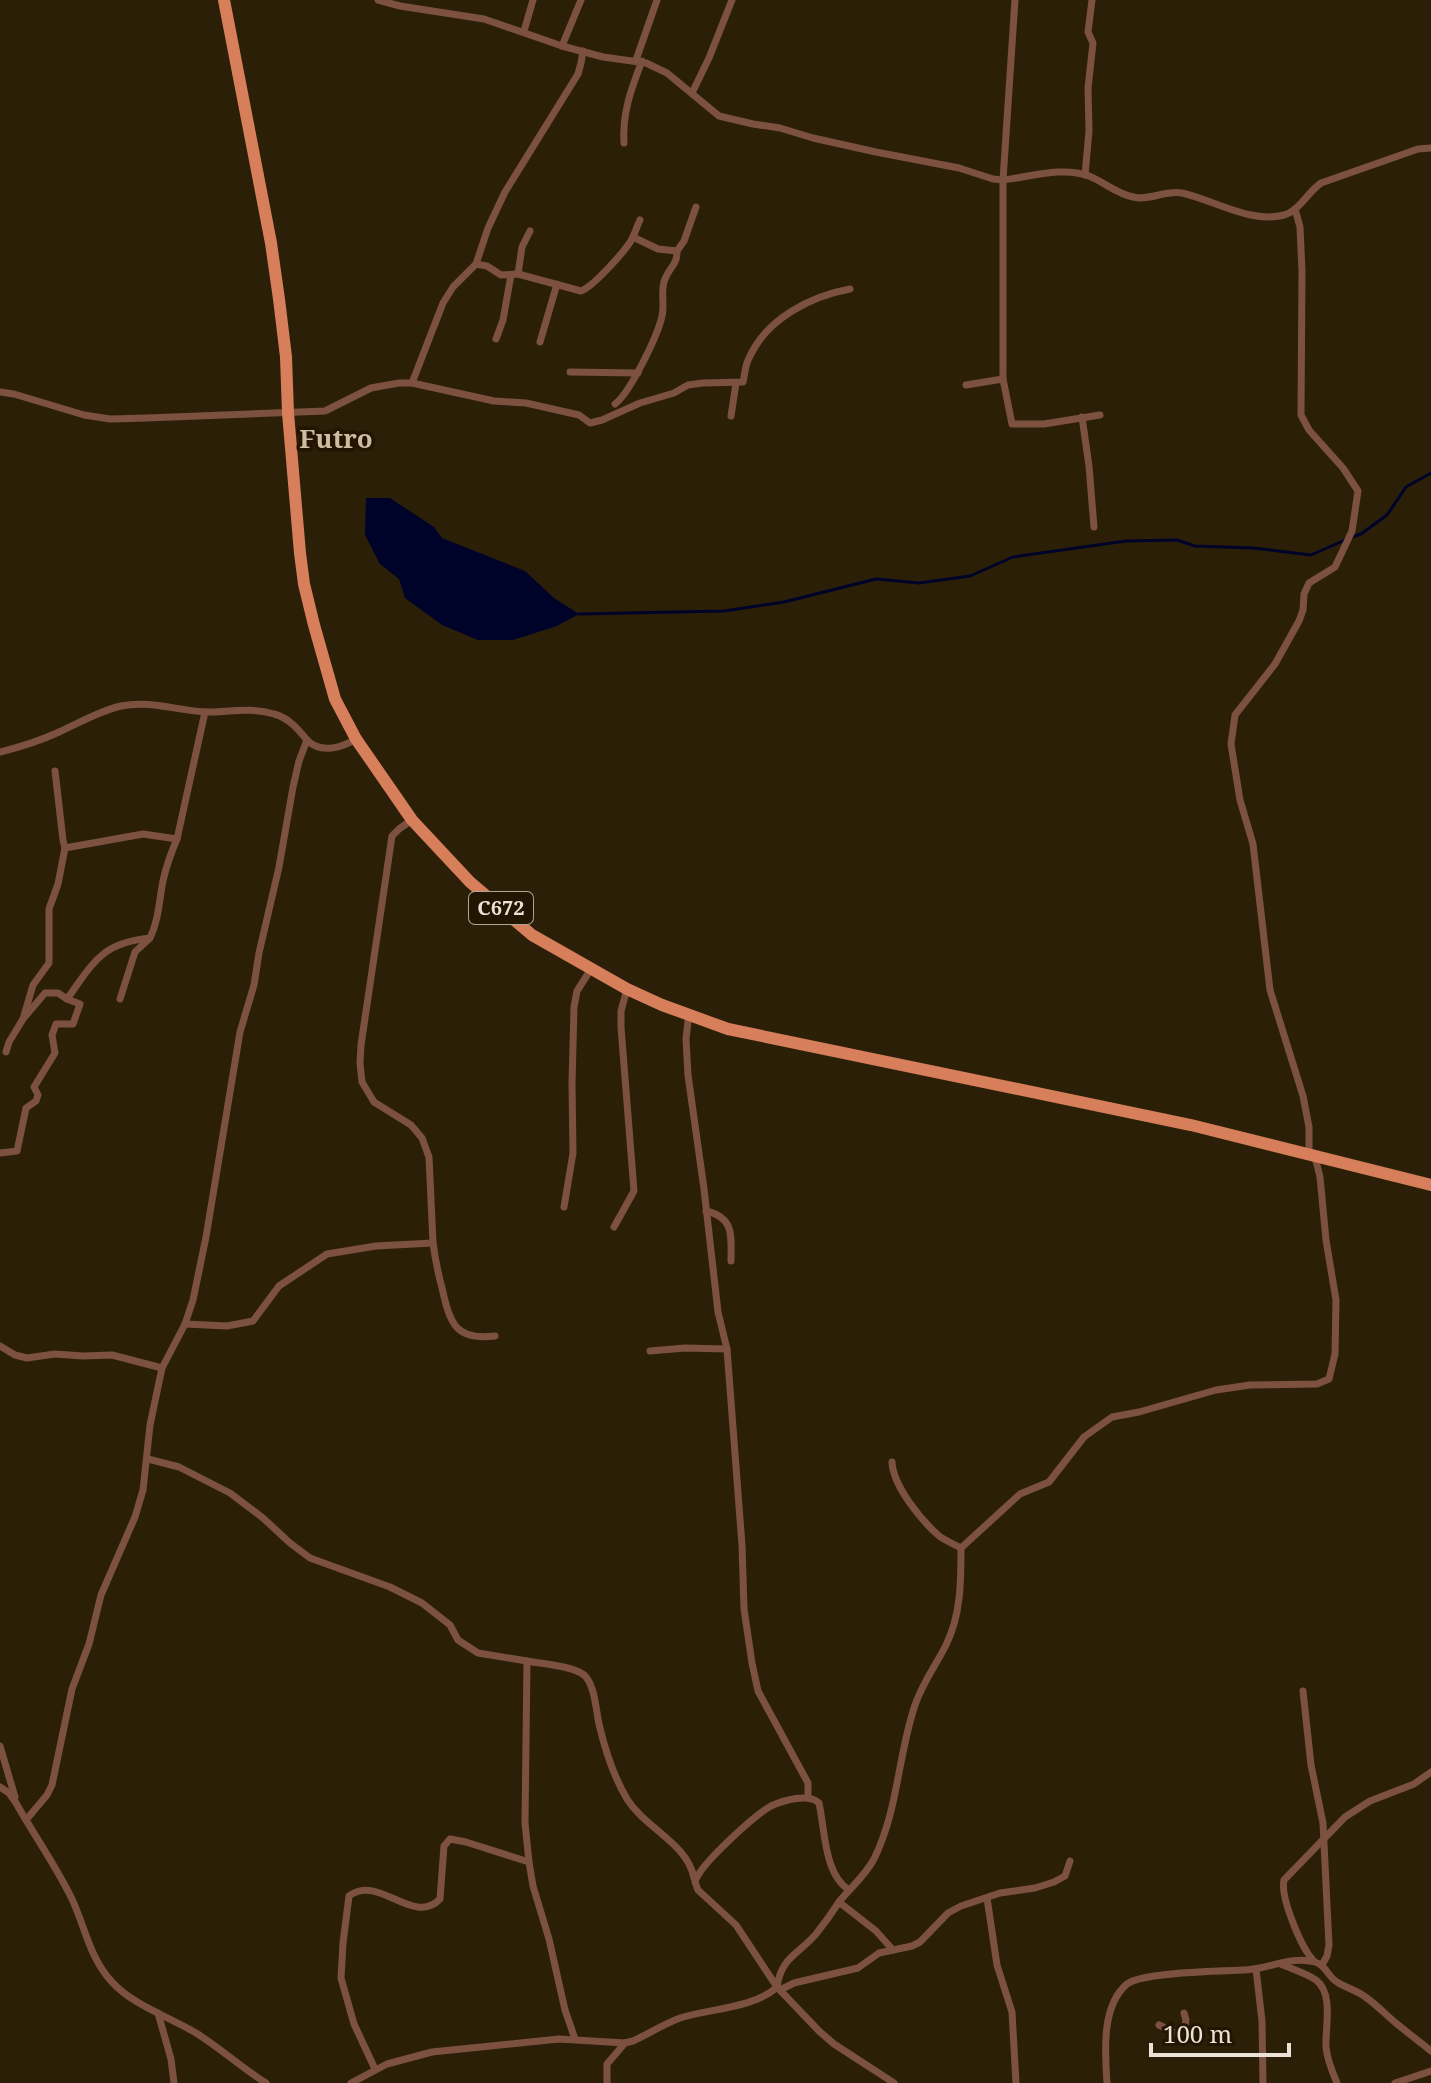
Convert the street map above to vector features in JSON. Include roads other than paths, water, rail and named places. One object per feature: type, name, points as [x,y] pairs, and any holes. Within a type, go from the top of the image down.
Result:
[{"type":"main road","name":"C672","points":[[224,0],[271,243],[286,357],[300,553],[314,625],[335,699],[356,739],[412,820],[470,882],[532,935],[591,969],[662,1005],[728,1029],[1191,1125],[1431,1185]]},
{"type":"street","points":[[378,0],[484,19],[562,46],[603,57],[639,61],[667,73],[719,116],[959,168],[993,179],[1052,173],[1085,175],[1137,198],[1171,191],[1257,216],[1277,217],[1290,213],[1321,183],[1418,149],[1431,148]]},
{"type":"street","points":[[524,31],[533,0]]},
{"type":"street","points":[[562,46],[581,0]]},
{"type":"street","points":[[624,143],[624,117],[630,91],[657,0]]},
{"type":"street","points":[[692,93],[732,0]]},
{"type":"street","points":[[1015,0],[1003,180],[1003,379],[1012,424],[1044,424],[1100,415]]},
{"type":"street","points":[[1085,175],[1093,43],[1088,32],[1092,0]]},
{"type":"street","points":[[412,383],[443,303],[453,287],[476,264],[505,192],[578,74],[583,51]]},
{"type":"street","points":[[615,404],[638,373],[663,316],[665,280],[677,262],[677,251],[684,241],[696,207]]},
{"type":"street","points":[[779,1988],[782,1968],[814,1937],[839,1902],[863,1876],[875,1856],[894,1797],[916,1703],[953,1630],[960,1593],[961,1548],[1020,1494],[1049,1482],[1084,1437],[1112,1417],[1216,1390],[1250,1385],[1317,1384],[1329,1379],[1335,1354],[1336,1300],[1320,1177],[1312,1156],[1303,1096],[1270,990],[1253,844],[1240,800],[1231,744],[1235,715],[1262,683],[1288,642],[1303,610],[1304,594],[1309,583],[1335,567],[1352,531],[1356,514],[1358,491],[1343,468],[1309,430],[1301,415],[1302,271],[1300,227],[1295,209]]},
{"type":"street","points":[[476,264],[487,266],[501,275],[514,274],[586,290],[633,237],[640,220]]},
{"type":"street","points":[[496,339],[522,247],[530,231]]},
{"type":"street","points":[[633,237],[658,249],[677,251]]},
{"type":"street","points":[[540,342],[557,284]]},
{"type":"street","points":[[0,392],[110,419],[325,411],[371,388],[412,383],[494,401],[536,405],[579,415],[590,423],[688,385],[743,382],[747,360],[754,348],[783,317],[811,300],[850,289]]},
{"type":"street","points":[[570,372],[638,373]]},
{"type":"street","points":[[966,385],[1003,379]]},
{"type":"street","points":[[731,416],[736,383]]},
{"type":"street","points":[[1082,417],[1094,527]]},
{"type":"street","points":[[0,752],[47,737],[120,706],[139,703],[205,712],[246,710],[274,713],[292,723],[318,748],[332,748],[356,739]]},
{"type":"street","points":[[120,999],[135,952],[150,938],[157,923],[163,879],[177,839],[205,712]]},
{"type":"street","points":[[26,1820],[52,1785],[72,1689],[89,1644],[101,1595],[135,1517],[143,1490],[150,1425],[162,1368],[185,1324],[193,1300],[240,1032],[254,985],[293,787],[307,740]]},
{"type":"street","points":[[23,1019],[33,985],[49,963],[49,909],[65,848],[55,771]]},
{"type":"street","points":[[412,820],[392,836],[361,1045],[362,1082],[374,1102],[411,1125],[422,1138],[429,1157],[433,1243],[449,1317],[465,1334],[477,1338],[495,1336]]},
{"type":"street","points":[[65,848],[143,834],[177,839]]},
{"type":"street","points":[[67,999],[94,962],[107,950],[135,939],[150,938]]},
{"type":"street","points":[[564,1207],[573,1153],[574,1007],[577,991],[591,969]]},
{"type":"street","points":[[614,1227],[634,1191],[621,1027],[621,1011],[627,989]]},
{"type":"street","points":[[0,1153],[17,1151],[26,1108],[36,1101],[38,1095],[34,1087],[55,1053],[52,1035],[56,1024],[73,1024],[80,1004],[58,993],[45,993],[23,1019],[6,1052]]},
{"type":"street","points":[[692,1016],[688,1021],[686,1050],[718,1312],[727,1349],[744,1609],[752,1663],[758,1691],[808,1783],[808,1798]]},
{"type":"street","points":[[706,1211],[725,1219],[729,1225],[731,1261]]},
{"type":"street","points":[[185,1324],[227,1326],[253,1321],[279,1286],[327,1254],[376,1246],[433,1243]]},
{"type":"street","points":[[0,1346],[27,1358],[55,1354],[112,1355],[162,1368]]},
{"type":"street","points":[[650,1351],[727,1349]]},
{"type":"street","points":[[148,1459],[179,1467],[230,1493],[310,1558],[390,1587],[422,1603],[450,1625],[458,1640],[478,1653],[583,1673],[589,1681],[613,1771],[629,1802],[691,1864],[698,1890],[736,1925],[779,1988],[826,2038],[894,2083]]},
{"type":"street","points":[[892,1462],[896,1481],[923,1518],[942,1538],[961,1548]]},
{"type":"street","points":[[527,1661],[525,1823],[529,1862],[575,2039]]},
{"type":"street","points":[[1107,2083],[1105,2045],[1108,2021],[1112,2007],[1128,1984],[1156,1976],[1256,1969],[1298,1960],[1318,1963],[1327,1956],[1329,1945],[1321,1810],[1309,1753],[1303,1691]]},
{"type":"street","points":[[0,1746],[16,1803]]},
{"type":"street","points":[[1431,1772],[1410,1786],[1370,1801],[1341,1821],[1287,1875],[1282,1885],[1308,1955],[1335,1981],[1372,2001],[1431,2051]]},
{"type":"street","points":[[0,1787],[16,1803],[69,1893],[102,1969],[121,1991],[199,2035],[266,2083]]},
{"type":"street","points":[[695,1882],[698,1873],[716,1854],[761,1813],[784,1801],[808,1798],[819,1802],[823,1835],[835,1875],[849,1890]]},
{"type":"street","points":[[375,2069],[354,2024],[341,1978],[349,1896],[364,1889],[407,1905],[422,1907],[435,1904],[441,1894],[444,1846],[450,1839],[529,1862]]},
{"type":"street","points":[[351,2083],[375,2069],[432,2052],[575,2039],[616,2044],[633,2041],[673,2021],[751,2000],[794,1983],[858,1968],[875,1955],[920,1942],[955,1908],[1000,1893],[1027,1890],[1054,1882],[1065,1876],[1070,1861]]},
{"type":"street","points":[[987,1898],[997,1965],[1012,2012],[1016,2083]]},
{"type":"street","points":[[839,1902],[876,1931],[893,1950]]},
{"type":"street","points":[[1280,1964],[1315,1980],[1322,1987],[1327,2008],[1326,2048],[1337,2083]]},
{"type":"street","points":[[1256,1969],[1262,2021],[1263,2083]]},
{"type":"street","points":[[158,2013],[171,2059],[174,2083]]},
{"type":"street","points":[[1159,2025],[1183,2037],[1184,2013]]},
{"type":"street","points":[[607,2083],[607,2064],[625,2043]]},
{"type":"street","points":[[1395,2083],[1431,2071]]},
{"type":"water","points":[[366,498],[390,498],[434,527],[442,538],[525,571],[554,598],[579,614],[557,626],[513,640],[478,640],[442,625],[405,598],[399,579],[380,564],[365,535]]},
{"type":"waterway","points":[[1352,537],[1387,515],[1406,487],[1431,473]]},
{"type":"waterway","points":[[579,614],[724,611],[784,602],[876,579],[919,583],[970,576],[1013,557],[1126,541],[1177,540],[1195,546],[1253,548],[1311,555],[1345,540]]},
{"type":"district","name":"Futro","points":[[336,439]]}]
